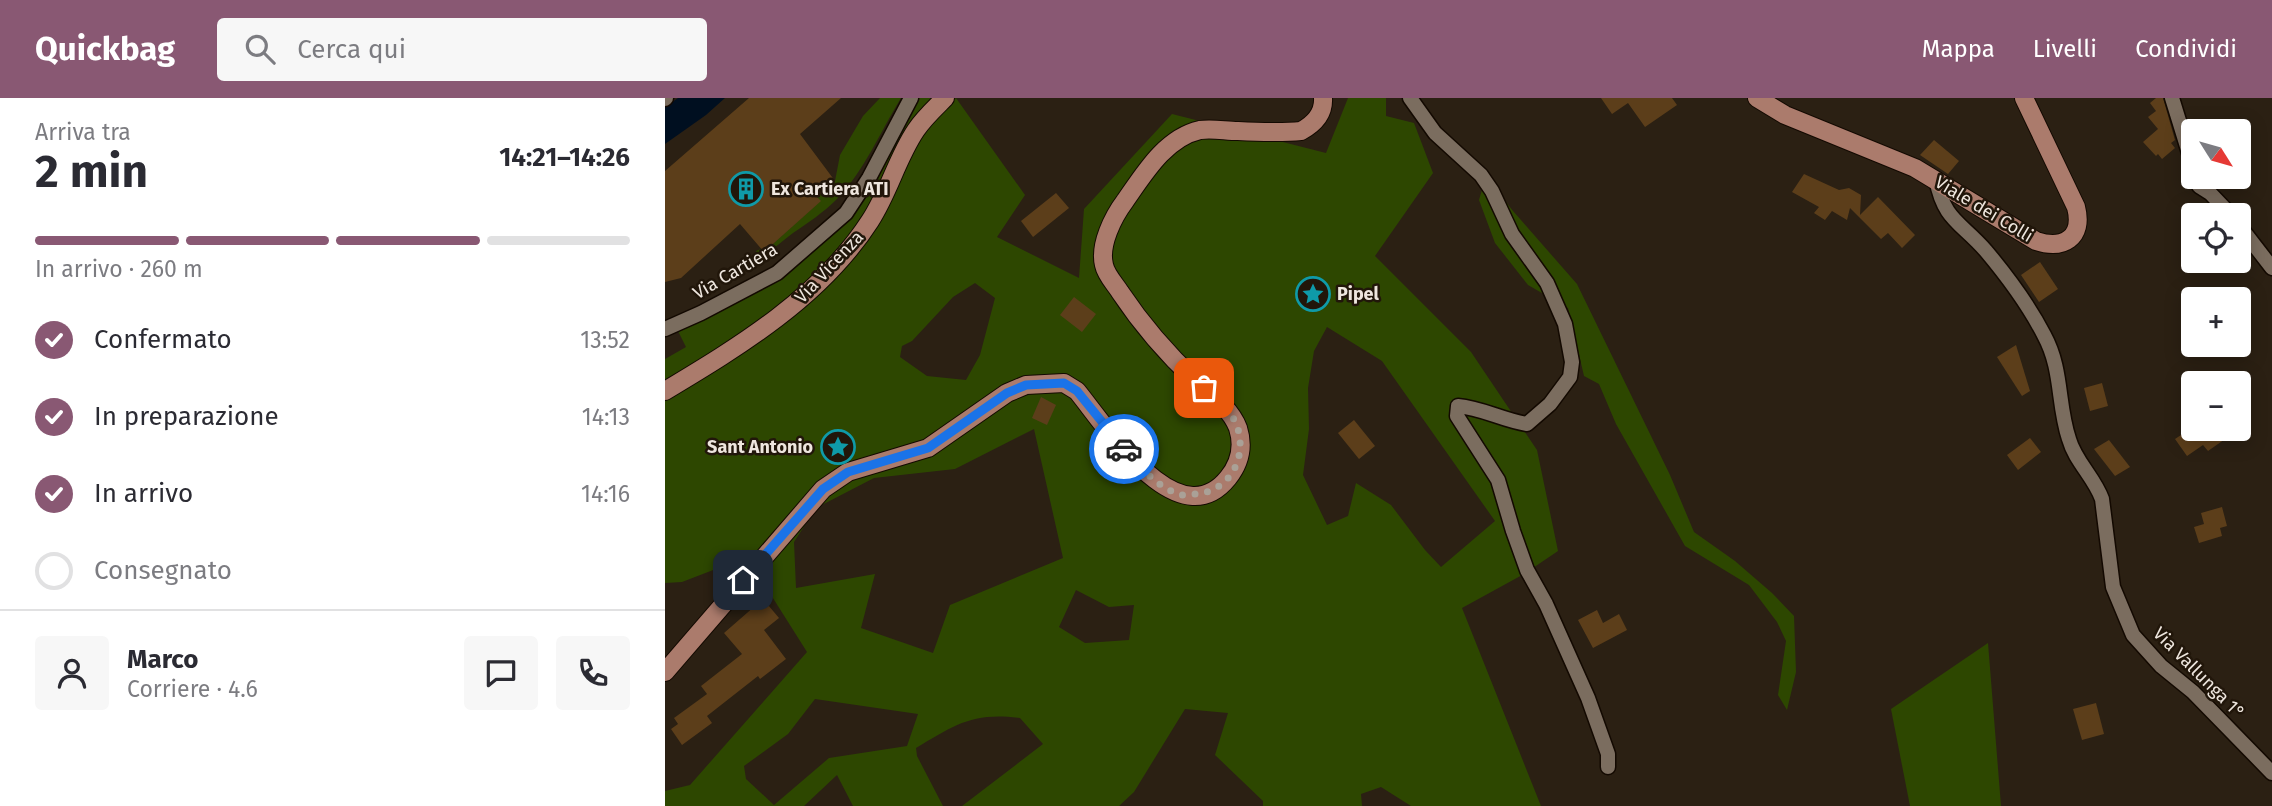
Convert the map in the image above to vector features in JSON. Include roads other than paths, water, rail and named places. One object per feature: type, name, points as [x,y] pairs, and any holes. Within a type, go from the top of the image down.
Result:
[{"type":"main road","name":"Via Vicenza","points":[[665,391],[792,306],[830,269],[869,222],[882,202],[916,131],[945,98]]},
{"type":"main road","points":[[665,672],[823,489],[848,472],[928,448],[1007,393],[1026,385],[1064,383],[1077,391],[1149,477],[1180,495],[1201,494],[1220,487],[1237,467],[1241,447],[1237,427],[1223,406],[1176,362],[1140,322],[1108,274],[1103,264],[1108,233],[1116,213],[1147,170],[1174,142],[1203,130],[1301,131],[1319,116],[1324,105],[1323,98]]},
{"type":"main road","name":"Viale dei Colli","points":[[1757,98],[1785,116],[1915,168],[2036,241],[2056,245],[2065,243],[2077,229],[2076,207],[2024,98]]},
{"type":"street","name":"Via Cartiera","points":[[665,329],[778,273],[846,213],[869,178],[911,98]]},
{"type":"street","points":[[1411,98],[1435,133],[1481,175],[1492,191],[1512,234],[1547,283],[1565,324],[1572,371],[1560,392],[1538,415],[1527,424],[1506,421],[1475,407],[1458,406],[1457,416],[1498,480],[1527,570],[1546,604],[1588,698],[1608,754],[1608,767]]},
{"type":"street","points":[[2172,98],[2181,127]]},
{"type":"street","name":"Via Vallunga 1°","points":[[1935,179],[1946,211],[1986,251],[2046,337],[2060,377],[2064,420],[2069,440],[2102,499],[2113,587],[2133,635],[2161,666],[2193,692],[2272,773]]},
{"type":"street","points":[[2204,189],[2220,203]]},
{"type":"street","points":[[2251,241],[2272,268]]},
{"type":"water","points":[[678,98],[725,98],[665,144],[665,107]]},
{"type":"place","name":"Ex Cartiera ATI","points":[[746,189]]},
{"type":"place","name":"Pipel","points":[[1313,294]]},
{"type":"place","name":"Sant Antonio","points":[[838,447]]}]
